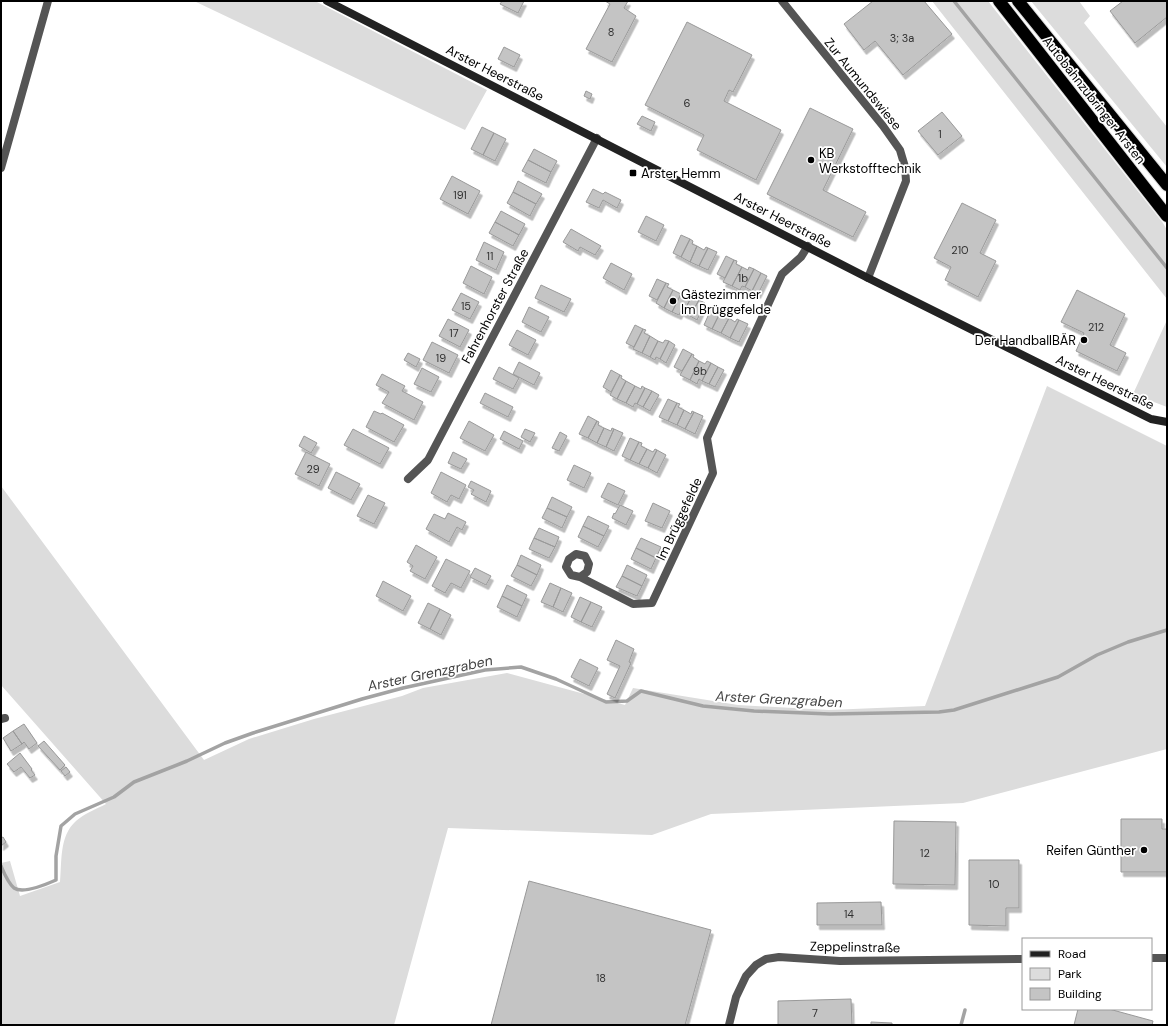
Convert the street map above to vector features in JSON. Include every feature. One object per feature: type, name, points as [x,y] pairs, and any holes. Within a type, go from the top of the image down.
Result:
[{"type":"highway","name":"Autobahnzubringer Arsten","points":[[999,1],[1167,216]]},
{"type":"highway","name":"Autobahnzubringer Arsten","points":[[1018,1],[1167,185]]},
{"type":"street","points":[[1,168],[48,1]]},
{"type":"street","name":"Arster Heerstraße","points":[[327,1],[868,278],[1143,415],[1152,419],[1167,422]]},
{"type":"street","name":"Zur Aumundswiese","points":[[782,1],[883,126],[900,150],[905,168],[906,181],[868,278]]},
{"type":"street","name":"Fahrenhorster Straße","points":[[408,479],[428,460],[597,138]]},
{"type":"street","name":"Im Brüggefelde","points":[[580,577],[633,604],[652,603],[713,473],[707,438],[782,274],[801,257],[808,246]]},
{"type":"street","name":"Zeppelinstraße","points":[[729,1025],[736,997],[746,976],[756,965],[766,960],[779,957],[840,961],[1022,959]]},
{"type":"street","points":[[1152,958],[1167,958]]},
{"type":"green space","points":[[194,1],[315,1],[487,90],[465,130]]},
{"type":"green space","points":[[932,1],[988,1],[1163,223],[1167,230],[1167,299]]},
{"type":"green space","points":[[1031,1],[1079,1],[1090,16],[1084,23],[1167,127],[1167,167]]},
{"type":"green space","points":[[1167,320],[1167,407],[1133,394]]},
{"type":"green space","points":[[1047,386],[1167,446],[1167,749],[963,803],[711,814],[652,835],[448,828],[394,1025],[1,1025],[1,863],[10,861],[20,896],[60,882],[62,850],[71,827],[83,816],[106,804],[1,685],[1,486],[204,760],[249,739],[314,719],[402,696],[423,688],[507,673],[625,705],[633,688],[738,705],[829,710],[925,706]]},
{"type":"building","points":[[502,1],[524,1],[518,13],[500,4]]},
{"type":"building","points":[[605,1],[628,1],[624,8],[636,16],[612,62],[586,49],[610,4]]},
{"type":"building","points":[[873,1],[924,1],[952,34],[903,75],[875,41],[864,50],[844,24]]},
{"type":"building","points":[[1123,1],[1167,1],[1167,17],[1135,43],[1110,11]]},
{"type":"building","points":[[687,22],[752,55],[733,92],[729,90],[724,101],[781,130],[756,180],[697,150],[704,135],[645,105]]},
{"type":"building","points":[[504,47],[520,55],[514,67],[498,59]]},
{"type":"building","points":[[586,91],[592,94],[590,99],[584,96]]},
{"type":"building","name":"KB Werkstofftechnik","points":[[810,108],[853,129],[823,190],[866,212],[853,237],[767,194]]},
{"type":"building","points":[[942,112],[962,136],[938,155],[918,131]]},
{"type":"building","points":[[642,116],[655,122],[651,131],[637,124]]},
{"type":"building","points":[[482,127],[494,133],[483,155],[471,149]]},
{"type":"building","points":[[494,133],[506,139],[495,161],[483,155]]},
{"type":"building","points":[[534,149],[557,161],[551,172],[528,160]]},
{"type":"building","points":[[528,160],[551,172],[546,183],[522,171]]},
{"type":"building","points":[[452,176],[480,191],[468,214],[440,199]]},
{"type":"building","points":[[518,181],[542,194],[536,204],[513,192]]},
{"type":"building","points":[[593,189],[603,194],[605,192],[621,200],[617,208],[603,200],[599,208],[586,202]]},
{"type":"building","points":[[513,192],[536,204],[530,216],[507,203]]},
{"type":"building","points":[[962,203],[996,220],[980,253],[996,261],[978,297],[945,280],[951,267],[934,258]]},
{"type":"building","points":[[501,211],[525,224],[519,235],[495,222]]},
{"type":"building","points":[[646,216],[664,225],[656,241],[638,232]]},
{"type":"building","points":[[495,222],[519,235],[513,246],[489,233]]},
{"type":"building","points":[[571,229],[601,246],[595,255],[580,247],[578,251],[563,242]]},
{"type":"building","points":[[681,235],[690,239],[681,257],[673,253]]},
{"type":"building","points":[[690,239],[693,241],[692,244],[697,246],[690,262],[681,257]]},
{"type":"building","points":[[484,242],[504,252],[496,270],[476,260]]},
{"type":"building","points":[[697,246],[704,250],[706,247],[708,248],[699,266],[690,262]]},
{"type":"building","points":[[708,248],[717,252],[708,270],[699,266]]},
{"type":"building","points":[[726,256],[734,260],[725,278],[717,274]]},
{"type":"building","points":[[734,260],[737,261],[736,264],[742,267],[732,286],[723,282]]},
{"type":"building","points":[[611,263],[632,274],[624,290],[603,278]]},
{"type":"building","points":[[471,266],[492,277],[484,294],[463,283]]},
{"type":"building","points":[[742,267],[748,270],[749,267],[754,269],[745,287],[742,286],[740,290],[732,286]]},
{"type":"building","points":[[754,269],[761,273],[752,291],[745,287]]},
{"type":"building","points":[[761,273],[767,276],[758,294],[752,291]]},
{"type":"building","points":[[657,279],[666,283],[657,300],[649,296]]},
{"type":"building","points":[[666,283],[669,284],[667,287],[673,290],[664,308],[656,303]]},
{"type":"building","points":[[541,285],[571,299],[564,312],[535,298]]},
{"type":"building","name":"Gästezimmer Im Brüggefelde","points":[[673,290],[681,294],[672,312],[664,308]]},
{"type":"building","points":[[1077,290],[1125,314],[1110,345],[1126,353],[1117,371],[1076,351],[1084,333],[1061,322]]},
{"type":"building","points":[[461,293],[479,302],[470,319],[452,310]]},
{"type":"building","points":[[681,294],[687,297],[689,295],[692,296],[683,313],[681,311],[679,315],[672,312]]},
{"type":"building","points":[[692,296],[699,300],[690,316],[683,313]]},
{"type":"building","points":[[699,300],[705,303],[697,320],[690,316]]},
{"type":"building","points":[[529,307],[549,317],[541,332],[522,322]]},
{"type":"building","points":[[712,307],[721,311],[712,329],[704,325]]},
{"type":"building","points":[[721,311],[724,312],[723,315],[729,318],[721,333],[712,329]]},
{"type":"building","points":[[729,318],[735,322],[737,319],[739,320],[730,338],[721,333]]},
{"type":"building","points":[[448,319],[469,330],[460,347],[439,336]]},
{"type":"building","points":[[739,320],[748,324],[739,342],[730,338]]},
{"type":"building","points":[[635,325],[643,329],[634,347],[626,343]]},
{"type":"building","points":[[643,329],[646,330],[644,333],[650,336],[642,353],[633,349]]},
{"type":"building","points":[[517,330],[536,340],[528,355],[509,345]]},
{"type":"building","points":[[650,336],[658,341],[650,357],[642,353]]},
{"type":"building","points":[[665,340],[669,341],[660,359],[656,357],[655,360],[650,357],[658,341],[663,343]]},
{"type":"building","points":[[669,341],[675,345],[666,363],[660,359]]},
{"type":"building","points":[[432,342],[458,355],[449,373],[423,360]]},
{"type":"building","points":[[683,349],[692,354],[682,371],[674,367]]},
{"type":"building","points":[[408,353],[420,359],[416,367],[404,360]]},
{"type":"building","points":[[692,354],[694,355],[693,357],[699,361],[690,380],[680,375]]},
{"type":"building","points":[[699,361],[705,364],[707,361],[711,363],[702,381],[699,379],[697,384],[690,380]]},
{"type":"building","points":[[519,362],[540,373],[534,385],[513,374]]},
{"type":"building","points":[[711,363],[718,367],[709,384],[702,381]]},
{"type":"building","points":[[499,367],[519,378],[513,389],[493,379]]},
{"type":"building","points":[[718,367],[724,370],[715,387],[709,384]]},
{"type":"building","points":[[422,368],[439,377],[431,392],[414,384]]},
{"type":"building","points":[[611,370],[620,375],[611,392],[603,387]]},
{"type":"building","points":[[382,374],[405,386],[402,391],[423,402],[414,420],[382,403],[389,392],[376,385]]},
{"type":"building","points":[[620,375],[622,376],[621,378],[626,381],[617,399],[610,395]]},
{"type":"building","points":[[626,381],[635,386],[626,403],[617,399]]},
{"type":"building","points":[[635,386],[641,389],[642,386],[645,388],[637,404],[635,403],[633,407],[626,403]]},
{"type":"building","points":[[645,388],[652,391],[643,407],[637,404]]},
{"type":"building","points":[[652,391],[659,395],[650,411],[643,407]]},
{"type":"building","points":[[485,393],[513,407],[508,417],[480,403]]},
{"type":"building","points":[[668,399],[677,403],[668,421],[659,417]]},
{"type":"building","points":[[677,403],[680,404],[678,407],[684,410],[677,425],[668,421]]},
{"type":"building","points":[[684,410],[691,414],[692,411],[694,412],[685,429],[677,425]]},
{"type":"building","points":[[374,411],[381,414],[382,413],[404,425],[394,442],[366,427]]},
{"type":"building","points":[[694,412],[703,416],[695,434],[685,429]]},
{"type":"building","points":[[588,416],[597,421],[588,438],[579,434]]},
{"type":"building","points":[[469,421],[494,435],[485,451],[460,438]]},
{"type":"building","points":[[597,421],[599,422],[598,425],[604,428],[597,443],[588,438]]},
{"type":"building","points":[[604,428],[611,431],[612,428],[614,429],[606,447],[597,443]]},
{"type":"building","points":[[353,429],[389,448],[380,464],[344,445]]},
{"type":"building","points":[[525,429],[535,433],[530,442],[521,437]]},
{"type":"building","points":[[614,429],[623,433],[614,451],[606,447]]},
{"type":"building","points":[[504,431],[523,441],[519,449],[500,439]]},
{"type":"building","points":[[560,432],[567,436],[559,451],[552,448]]},
{"type":"building","points":[[304,436],[317,443],[311,453],[299,446]]},
{"type":"building","points":[[630,438],[639,442],[630,460],[622,456]]},
{"type":"building","points":[[639,442],[642,443],[641,446],[647,449],[639,464],[630,460]]},
{"type":"building","points":[[647,449],[653,452],[655,449],[657,450],[648,468],[639,464]]},
{"type":"building","points":[[657,450],[666,455],[657,473],[648,468]]},
{"type":"building","points":[[306,452],[330,464],[319,486],[295,474]]},
{"type":"building","points":[[453,452],[467,459],[461,469],[448,463]]},
{"type":"building","points":[[574,465],[591,473],[584,488],[567,480]]},
{"type":"building","points":[[336,472],[360,484],[351,500],[328,488]]},
{"type":"building","points":[[441,472],[466,485],[459,499],[451,495],[447,502],[431,493]]},
{"type":"building","points":[[471,481],[491,491],[486,502],[471,494],[474,490],[468,487]]},
{"type":"building","points":[[608,483],[625,491],[618,505],[601,497]]},
{"type":"building","points":[[368,495],[385,503],[374,524],[357,516]]},
{"type":"building","points":[[552,497],[572,507],[567,517],[547,508]]},
{"type":"building","points":[[653,503],[670,511],[662,528],[645,521]]},
{"type":"building","points":[[620,505],[633,511],[626,525],[612,518]]},
{"type":"building","points":[[547,508],[567,517],[562,528],[542,518]]},
{"type":"building","points":[[448,513],[466,522],[462,530],[457,527],[449,542],[426,529],[434,514],[445,519]]},
{"type":"building","points":[[588,516],[609,526],[604,536],[583,526]]},
{"type":"building","points":[[583,526],[604,536],[598,547],[578,537]]},
{"type":"building","points":[[539,528],[559,537],[555,547],[534,538]]},
{"type":"building","points":[[534,538],[555,547],[549,558],[529,549]]},
{"type":"building","points":[[641,538],[661,547],[656,558],[636,548]]},
{"type":"building","points":[[416,545],[437,557],[425,579],[410,571],[413,566],[407,562]]},
{"type":"building","points":[[636,548],[656,558],[651,569],[631,559]]},
{"type":"building","points":[[521,555],[541,565],[537,575],[517,565]]},
{"type":"building","points":[[446,559],[470,571],[461,588],[451,583],[445,593],[432,586]]},
{"type":"building","points":[[517,565],[537,575],[531,586],[511,576]]},
{"type":"building","points":[[627,565],[647,575],[642,586],[622,576]]},
{"type":"building","points":[[475,568],[491,576],[486,585],[470,577]]},
{"type":"building","points":[[622,576],[642,586],[637,596],[616,587]]},
{"type":"building","points":[[383,581],[411,596],[403,611],[376,596]]},
{"type":"building","points":[[550,583],[561,588],[553,607],[541,602]]},
{"type":"building","points":[[507,585],[527,595],[522,606],[502,596]]},
{"type":"building","points":[[561,588],[572,593],[563,612],[553,607]]},
{"type":"building","points":[[502,596],[522,606],[517,617],[497,607]]},
{"type":"building","points":[[580,597],[591,602],[581,622],[571,617]]},
{"type":"building","points":[[591,602],[602,607],[592,627],[581,622]]},
{"type":"building","points":[[428,603],[440,609],[430,629],[418,623]]},
{"type":"building","points":[[440,609],[451,615],[441,635],[430,629]]},
{"type":"building","points":[[616,640],[634,649],[629,662],[631,663],[615,698],[607,694],[620,666],[607,660]]},
{"type":"building","points":[[580,659],[598,668],[589,686],[571,677]]},
{"type":"building","points":[[24,724],[37,743],[29,749],[24,742],[22,744],[13,731]]},
{"type":"building","points":[[13,731],[22,744],[11,751],[3,738]]},
{"type":"building","points":[[44,741],[65,765],[60,770],[38,746]]},
{"type":"building","points":[[20,753],[35,775],[30,778],[21,767],[14,772],[7,764]]},
{"type":"building","points":[[66,767],[70,772],[65,776],[61,771]]},
{"type":"building","name":"Reifen Günther","points":[[1121,819],[1162,819],[1162,829],[1167,829],[1167,872],[1121,872]]},
{"type":"building","points":[[894,821],[956,822],[955,885],[893,884]]},
{"type":"building","points":[[3,837],[6,842],[1,846],[1,838]]},
{"type":"building","points":[[969,860],[1019,860],[1019,908],[1006,908],[1006,926],[969,925]]},
{"type":"building","points":[[529,881],[711,930],[685,1025],[491,1025]]},
{"type":"building","points":[[881,902],[882,925],[817,925],[817,903]]},
{"type":"building","points":[[851,999],[852,1025],[778,1025],[778,1001]]},
{"type":"building","points":[[1078,1010],[1113,1010],[1153,1021],[1152,1025],[1074,1025]]},
{"type":"building","points":[[871,1022],[892,1023],[892,1025],[871,1025]]},
{"type":"waterway","points":[[954,1],[1167,268]]},
{"type":"waterway","name":"Arster Grenzgraben","points":[[1,866],[6,878],[14,888],[18,890],[29,889],[52,882],[56,880],[56,856],[61,826],[75,814],[114,797],[134,782],[187,761],[225,743],[253,733],[362,699],[403,688],[485,670],[521,667],[556,679],[606,702],[627,701],[641,691],[703,706],[754,711],[830,714],[939,712],[954,710],[1058,677],[1097,655],[1128,642],[1167,630]]},
{"type":"waterway","points":[[961,1025],[965,1010]]},
{"type":"place","name":"KB Werkstofftechnik","points":[[811,160]]},
{"type":"place","name":"Arster Hemm","points":[[633,173]]},
{"type":"place","name":"Gästezimmer Im Brüggefelde","points":[[673,301]]},
{"type":"place","name":"Der HandballBÄR","points":[[1084,340]]},
{"type":"place","name":"Reifen Günther","points":[[1144,850]]}]
